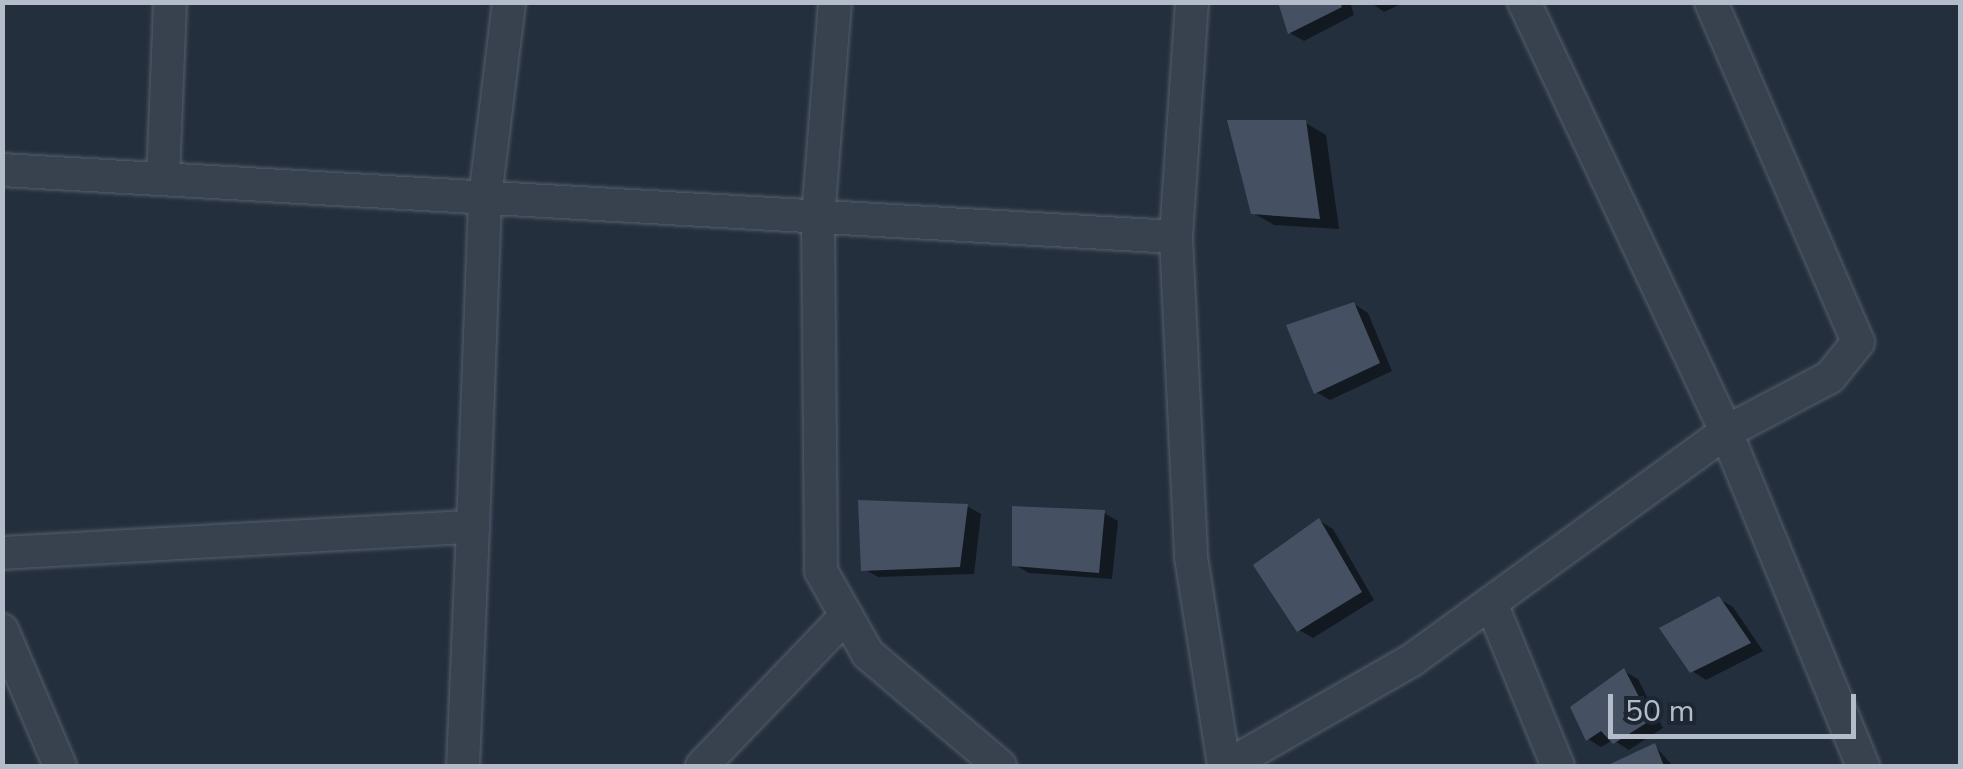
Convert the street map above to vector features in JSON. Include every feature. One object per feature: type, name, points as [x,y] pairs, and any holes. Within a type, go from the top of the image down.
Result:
[{"type":"street","points":[[164,179],[170,2]]},
{"type":"street","points":[[462,766],[484,198],[508,2]]},
{"type":"street","points":[[835,2],[818,217],[821,571],[868,654],[1000,766]]},
{"type":"street","points":[[1192,2],[1176,237],[1191,557],[1226,766],[1412,660],[1726,432],[1830,377],[1858,342],[1711,2]]},
{"type":"street","points":[[1524,2],[1726,432],[1862,766]]},
{"type":"street","points":[[2,170],[1176,237]]},
{"type":"street","points":[[2,554],[473,527]]},
{"type":"street","points":[[1491,602],[1558,766]]},
{"type":"street","points":[[702,766],[846,616]]},
{"type":"street","points":[[2,630],[60,766]]},
{"type":"building","points":[[1278,2],[1340,2],[1342,7],[1288,34]]},
{"type":"building","points":[[1227,120],[1306,120],[1320,219],[1251,214]]},
{"type":"building","points":[[1354,302],[1380,363],[1314,394],[1286,325]]},
{"type":"building","points":[[858,500],[968,504],[960,567],[861,571]]},
{"type":"building","points":[[1012,506],[1105,510],[1099,573],[1012,566]]},
{"type":"building","points":[[1319,518],[1362,592],[1297,632],[1253,565]]},
{"type":"building","points":[[1719,596],[1751,643],[1690,673],[1659,628]]},
{"type":"building","points":[[1624,668],[1651,720],[1613,744],[1601,731],[1586,741],[1570,707]]},
{"type":"building","points":[[1655,743],[1664,766],[1606,766]]}]
